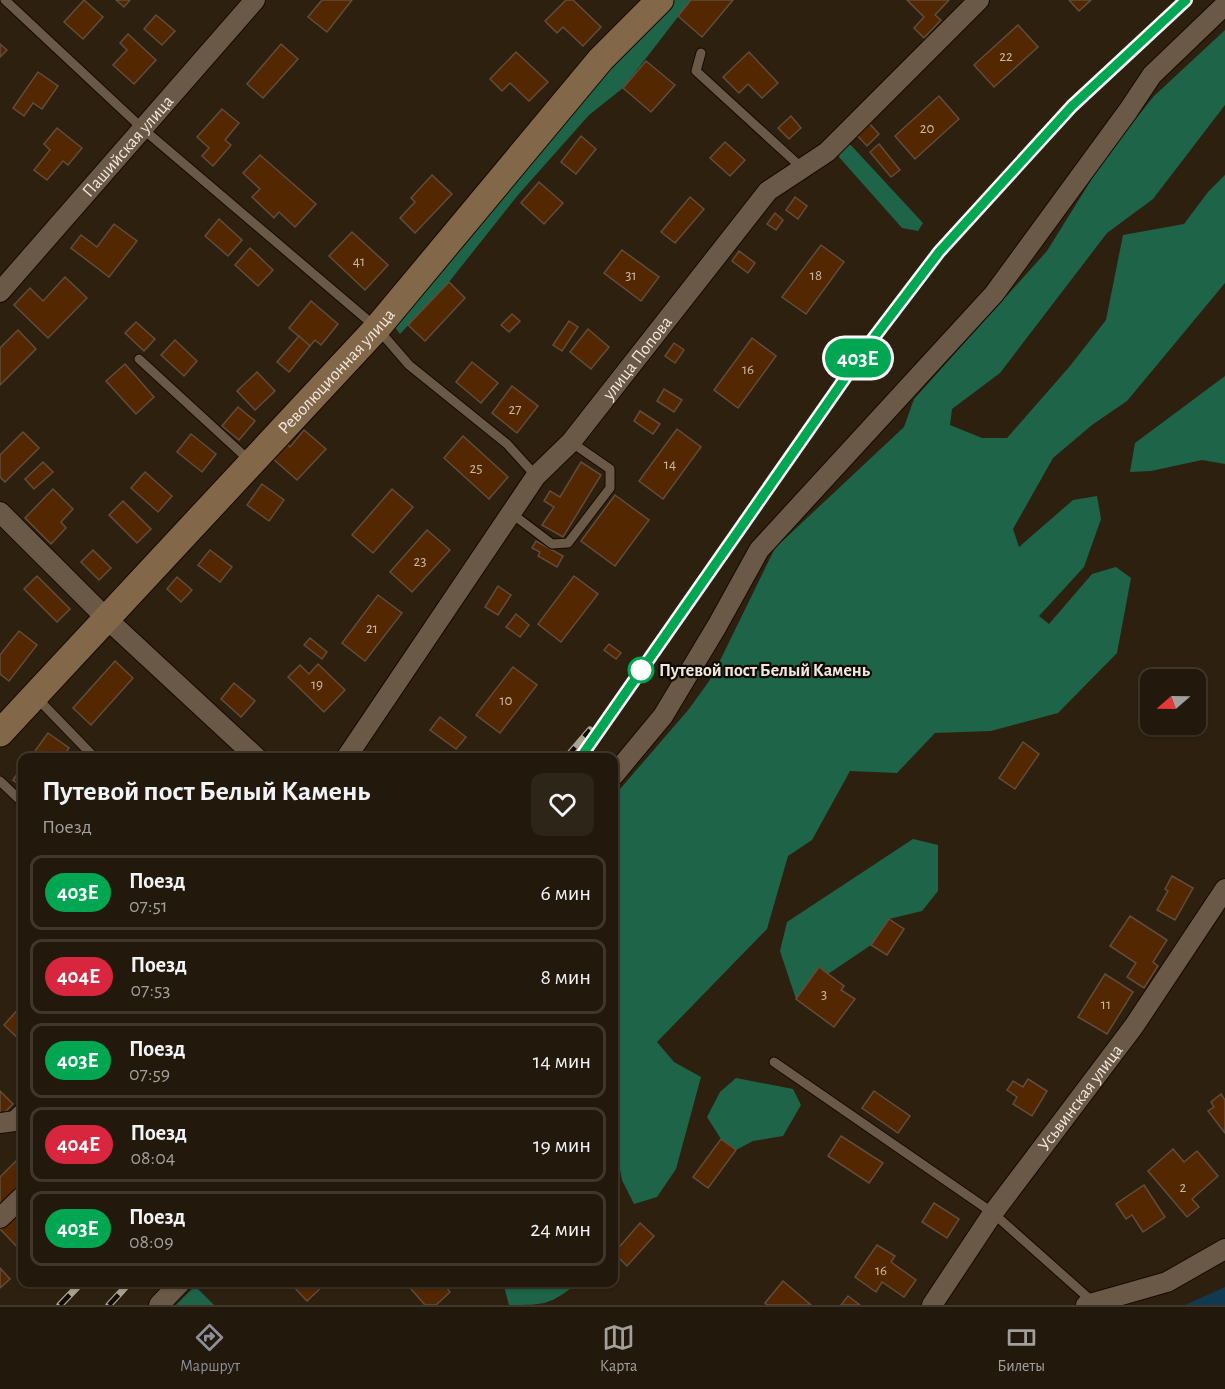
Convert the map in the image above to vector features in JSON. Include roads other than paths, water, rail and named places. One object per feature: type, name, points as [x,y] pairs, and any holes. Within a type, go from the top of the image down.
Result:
[{"type":"street","name":"Пашийская улица","points":[[0,292],[255,0]]},
{"type":"street","name":"Революционная улица","points":[[0,733],[376,328],[601,59],[660,0]]},
{"type":"street","name":"улица Попова","points":[[349,753],[536,476],[571,442],[768,191],[827,152],[979,0]]},
{"type":"street","points":[[618,770],[663,716],[759,550],[994,294],[1152,75],[1225,5]]},
{"type":"street","points":[[0,512],[107,619],[252,753]]},
{"type":"street","name":"Усьвинская улица","points":[[932,1305],[993,1213],[1134,1026],[1225,889]]},
{"type":"street","points":[[0,1124],[15,1121],[18,1118]]},
{"type":"street","points":[[0,1218],[18,1201]]},
{"type":"street","points":[[1090,1303],[1167,1282],[1225,1249]]},
{"type":"street","points":[[159,1305],[176,1287]]},
{"type":"lane","points":[[4,0],[142,129],[376,328],[409,365],[507,444],[536,476]]},
{"type":"lane","points":[[701,53],[696,71],[802,168]]},
{"type":"lane","points":[[139,359],[252,462]]},
{"type":"lane","points":[[511,513],[552,544],[568,543],[610,488],[610,470],[571,442]]},
{"type":"lane","points":[[35,696],[90,753]]},
{"type":"lane","points":[[0,782],[18,798]]},
{"type":"lane","points":[[774,1062],[993,1213],[1090,1303]]},
{"type":"water","points":[[1225,1287],[1225,1305],[1185,1305]]},
{"type":"railway","points":[[583,753],[866,348],[939,252],[1072,106],[1186,0]]},
{"type":"railway","points":[[570,753],[590,730]]},
{"type":"railway","points":[[60,1305],[77,1287]]},
{"type":"railway","points":[[109,1305],[125,1287]]},
{"type":"train","name":"403Е","points":[[583,753],[866,348],[939,252],[1012,169],[1072,106],[1186,0]]},
{"type":"place","name":"Путевой пост Белый Камень","points":[[641,670]]}]
